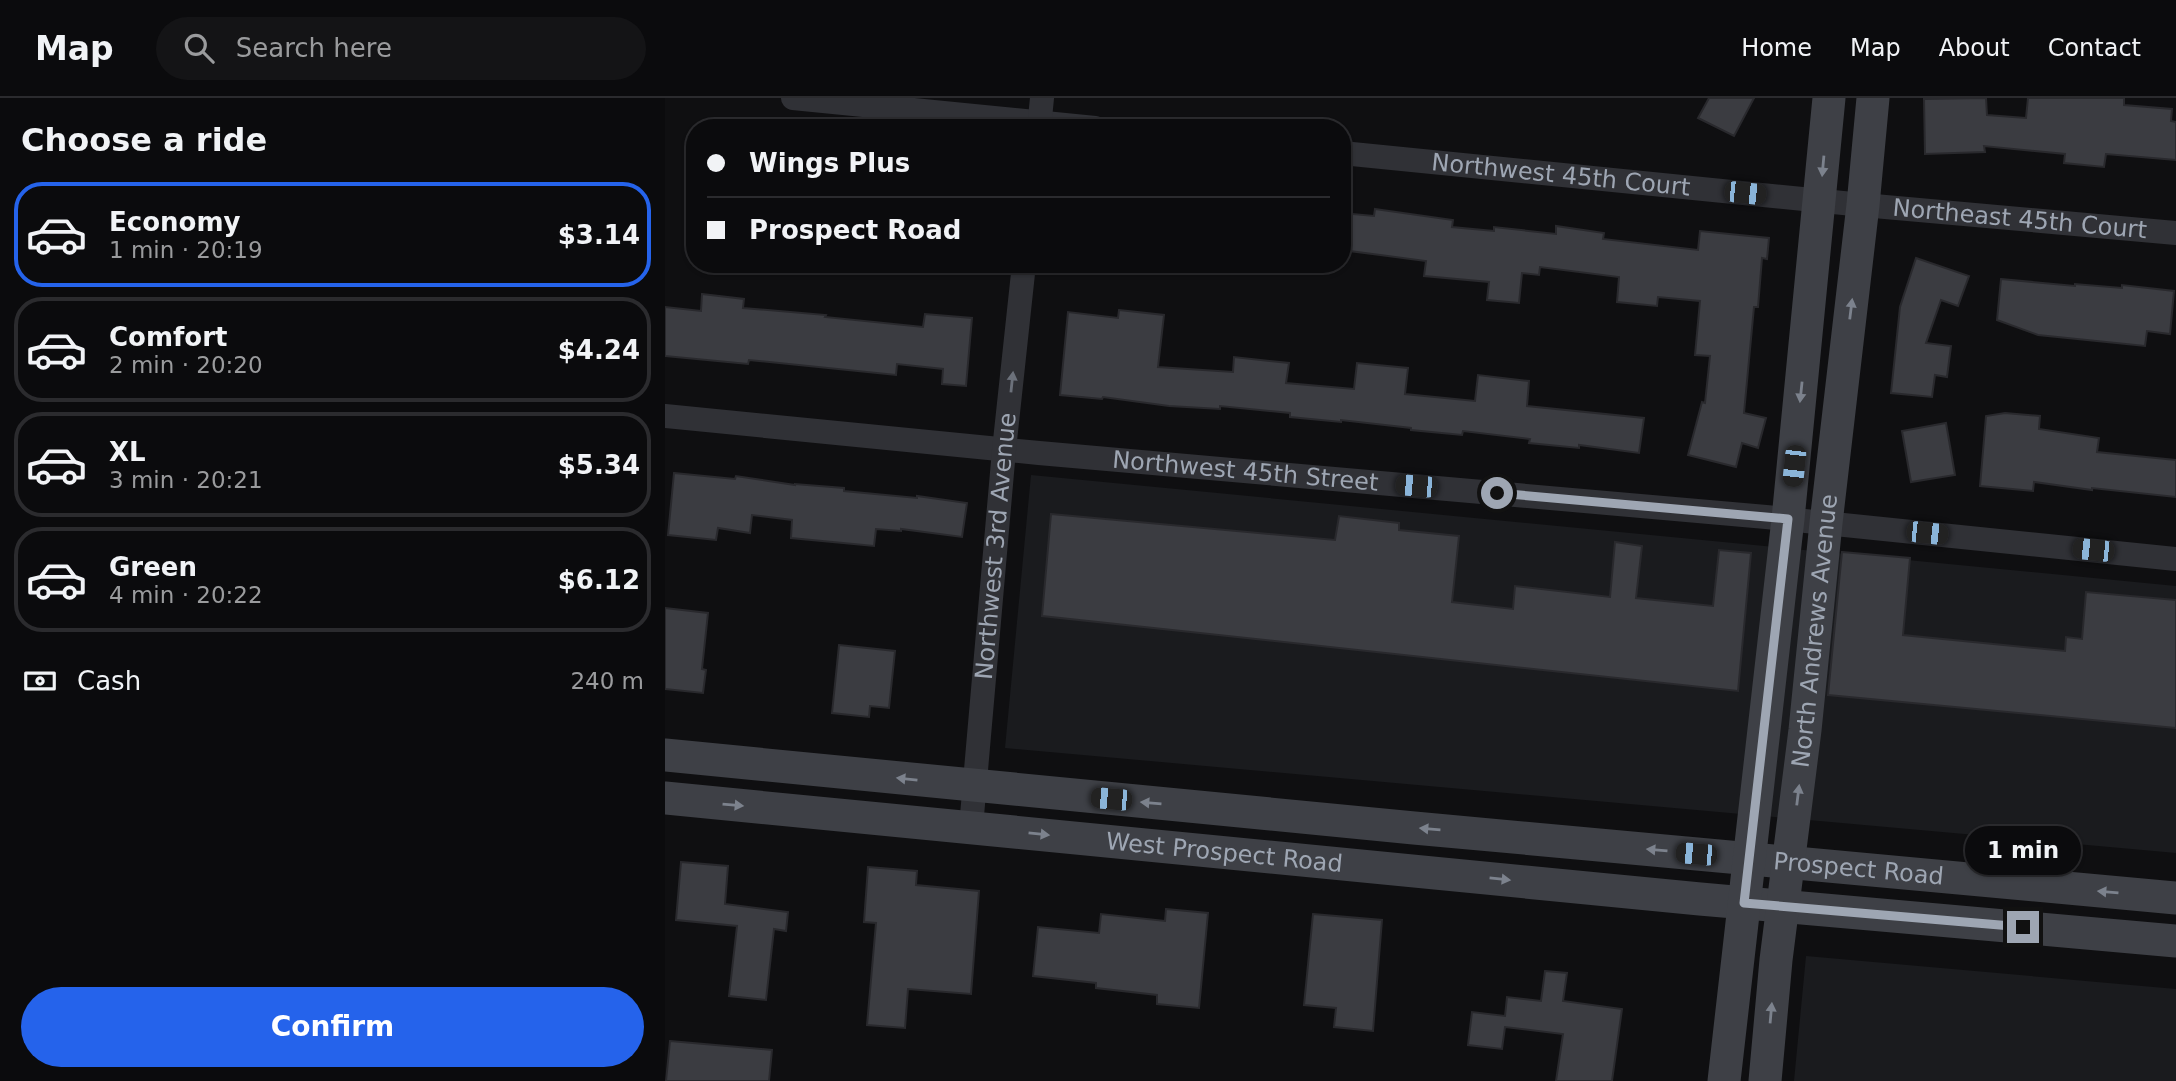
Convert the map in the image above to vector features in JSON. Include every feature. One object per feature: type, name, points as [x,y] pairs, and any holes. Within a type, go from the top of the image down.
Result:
[{"type":"main road","name":"North Andrews Avenue","points":[[1724,1081],[1788,519],[1829,98]]},
{"type":"main road","name":"North Andrews Avenue","points":[[1765,1081],[1776,960],[1790,863],[1873,98]]},
{"type":"main road","name":"West Prospect Road","points":[[665,755],[1749,859]]},
{"type":"main road","name":"West Prospect Road","points":[[665,798],[1784,906]]},
{"type":"main road","name":"Prospect Road","points":[[1749,859],[2176,898]]},
{"type":"main road","name":"Prospect Road","points":[[1784,906],[2176,941]]},
{"type":"street","points":[[793,98],[1040,116]]},
{"type":"street","name":"Northwest 45th Court","points":[[1351,154],[1863,205]]},
{"type":"street","name":"Northeast 45th Court","points":[[1863,205],[2176,233]]},
{"type":"street","name":"Northwest 3rd Avenue","points":[[971,827],[1023,273]]},
{"type":"street","name":"Northwest 45th Street","points":[[665,416],[1005,450],[1788,519],[2176,559]]},
{"type":"shaded area","points":[[1031,475],[2176,586],[2176,853],[1005,748]]},
{"type":"shaded area","points":[[1806,956],[2176,989],[2176,1081],[1794,1081]]},
{"type":"building","points":[[1709,98],[1754,98],[1734,136],[1698,118]]},
{"type":"building","points":[[1986,98],[1987,115],[2026,118],[2028,98],[2124,98],[2124,105],[2172,109],[2171,121],[2176,122],[2176,160],[2106,154],[2104,167],[2064,163],[2065,154],[1984,146],[1985,152],[1925,154],[1924,99]]},
{"type":"building","points":[[1375,209],[1453,220],[1452,227],[1494,231],[1494,227],[1556,234],[1556,226],[1604,233],[1603,239],[1698,250],[1700,231],[1769,238],[1767,259],[1762,258],[1758,307],[1754,307],[1744,413],[1766,418],[1758,448],[1742,443],[1736,467],[1688,455],[1702,402],[1705,403],[1710,356],[1695,355],[1700,301],[1658,297],[1657,306],[1617,302],[1619,277],[1540,267],[1539,275],[1522,273],[1519,303],[1487,300],[1489,282],[1424,276],[1426,261],[1351,251],[1351,214],[1374,216]]},
{"type":"building","points":[[1916,258],[1969,276],[1958,306],[1941,300],[1926,343],[1951,346],[1947,377],[1935,375],[1932,397],[1891,393],[1900,307]]},
{"type":"building","points":[[2001,279],[2075,286],[2122,288],[2122,285],[2174,291],[2170,334],[2147,331],[2145,346],[2038,335],[1997,320]]},
{"type":"building","points":[[702,294],[744,299],[743,308],[923,327],[925,314],[972,318],[966,386],[942,384],[943,369],[897,364],[896,375],[749,360],[748,364],[665,356],[665,307],[701,311]]},
{"type":"building","points":[[1119,310],[1164,315],[1158,367],[1233,372],[1234,357],[1289,363],[1286,383],[1354,389],[1357,363],[1408,368],[1405,394],[1475,401],[1478,375],[1529,381],[1527,406],[1644,418],[1639,453],[1579,445],[1579,448],[1529,443],[1530,439],[1463,431],[1462,435],[1341,420],[1290,417],[1290,413],[1220,406],[1220,409],[1169,406],[1103,397],[1060,395],[1068,312],[1118,318]]},
{"type":"building","points":[[2005,413],[2040,416],[2039,429],[2099,438],[2097,452],[2176,460],[2176,497],[2034,482],[2033,491],[1980,486],[1986,416]]},
{"type":"building","points":[[1946,423],[1955,475],[1911,482],[1902,431]]},
{"type":"building","points":[[674,473],[735,479],[736,476],[795,485],[844,488],[844,491],[917,496],[967,503],[962,537],[901,529],[876,529],[874,546],[791,538],[792,520],[752,515],[750,533],[718,528],[716,540],[668,535]]},
{"type":"building","points":[[1051,514],[1335,540],[1339,516],[1399,523],[1399,530],[1459,536],[1452,602],[1513,609],[1515,586],[1610,597],[1615,542],[1642,546],[1636,598],[1713,606],[1719,550],[1751,553],[1738,691],[1042,616]]},
{"type":"building","points":[[1842,552],[1910,558],[1903,635],[2065,651],[2066,637],[2082,639],[2086,592],[2176,600],[2176,728],[1828,695]]},
{"type":"building","points":[[665,608],[708,613],[702,669],[706,670],[703,693],[665,689]]},
{"type":"building","points":[[839,645],[895,651],[889,708],[870,706],[869,717],[832,713]]},
{"type":"building","points":[[681,862],[728,866],[725,904],[788,912],[786,931],[774,929],[766,1000],[729,996],[737,926],[676,920]]},
{"type":"building","points":[[868,867],[917,871],[916,885],[979,891],[971,994],[908,989],[905,1028],[867,1025],[876,923],[864,922]]},
{"type":"building","points":[[1166,909],[1208,913],[1199,1008],[1157,1004],[1157,995],[1096,988],[1096,983],[1033,976],[1038,927],[1099,933],[1101,914],[1165,921]]},
{"type":"building","points":[[1313,914],[1382,920],[1373,1031],[1334,1027],[1336,1008],[1304,1005]]},
{"type":"building","points":[[1545,971],[1567,973],[1563,1001],[1622,1009],[1612,1081],[1556,1081],[1563,1034],[1505,1027],[1502,1049],[1468,1045],[1472,1012],[1505,1016],[1507,997],[1541,1001]]},
{"type":"building","points":[[670,1041],[772,1050],[769,1081],[666,1081]]},
{"type":"route","points":[[1497,493],[1788,519],[1744,903],[2023,927]]}]
